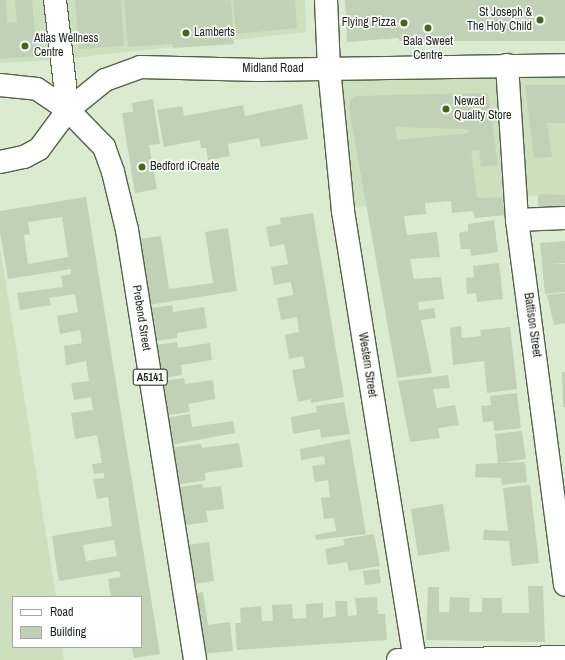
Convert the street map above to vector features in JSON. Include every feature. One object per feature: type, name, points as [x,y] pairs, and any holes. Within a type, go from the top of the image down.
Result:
[{"type":"street","points":[[54,0],[68,110]]},
{"type":"street","name":"Western Street","points":[[326,0],[329,68],[343,211],[407,660]]},
{"type":"street","name":"Battison Street","points":[[507,65],[516,220],[565,585]]},
{"type":"street","name":"Midland Road","points":[[0,162],[24,157],[39,149],[68,110],[105,80],[140,67],[329,68],[565,65]]},
{"type":"street","name":"A5141","points":[[0,85],[37,89],[68,110]]},
{"type":"street","name":"Prebend Street","points":[[68,110],[104,147],[113,172],[127,230],[195,660]]},
{"type":"street","points":[[516,220],[565,218]]},
{"type":"street","points":[[407,660],[565,657]]},
{"type":"shaded area","points":[[0,0],[305,0],[306,32],[54,60],[0,63]]},
{"type":"shaded area","points":[[565,76],[565,195],[477,198],[365,206],[343,211],[331,80]]},
{"type":"shaded area","points":[[0,246],[56,596],[12,596],[12,648],[62,648],[64,660],[0,660]]},
{"type":"building","points":[[0,0],[6,0],[7,23],[17,22],[15,0],[32,0],[37,56],[0,59]]},
{"type":"building","points":[[75,0],[121,0],[124,46],[79,49]]},
{"type":"building","points":[[124,0],[231,0],[234,44],[173,48],[172,44],[128,47]]},
{"type":"building","points":[[233,0],[295,0],[297,28],[236,34]]},
{"type":"building","points":[[345,0],[565,0],[565,41],[399,41],[399,38],[347,42]]},
{"type":"building","points":[[525,85],[565,85],[565,123],[547,123],[552,157],[534,158]]},
{"type":"building","points":[[488,93],[498,165],[481,167],[479,150],[471,150],[477,198],[502,197],[505,215],[475,218],[473,211],[452,213],[451,201],[425,203],[426,214],[404,216],[407,235],[437,232],[440,257],[410,259],[414,279],[441,277],[444,299],[418,302],[419,310],[434,308],[436,318],[421,320],[432,373],[397,378],[349,108],[351,99],[356,96]],"holes":[[[395,127],[468,129],[469,133],[397,140]]]},
{"type":"building","name":"Bedford iCreate","points":[[153,99],[160,144],[149,145],[157,189],[135,193],[122,113],[133,112],[132,103]]},
{"type":"building","points":[[302,104],[308,139],[261,147],[259,138],[228,144],[230,156],[208,160],[206,148],[201,148],[200,140],[164,147],[157,110],[182,106],[184,116],[243,105],[245,116]]},
{"type":"building","points":[[538,194],[565,195],[565,210],[538,210]]},
{"type":"building","points":[[86,197],[160,654],[134,658],[132,648],[142,648],[142,596],[111,596],[108,579],[121,577],[119,571],[59,581],[52,536],[112,526],[108,497],[97,499],[93,479],[104,478],[104,473],[94,474],[92,464],[102,463],[97,435],[75,439],[71,413],[93,410],[91,397],[74,400],[71,383],[89,381],[86,361],[66,365],[64,346],[82,343],[80,330],[60,334],[57,316],[78,312],[75,294],[49,298],[51,305],[20,310],[17,293],[63,287],[61,276],[71,274],[71,269],[8,279],[0,232],[0,211]],"holes":[[[62,217],[68,257],[28,264],[24,235],[30,234],[28,222]],[[114,540],[117,556],[86,561],[83,545]]]},
{"type":"building","points":[[313,213],[344,397],[311,403],[311,399],[298,402],[292,370],[305,368],[303,356],[289,359],[285,335],[299,332],[297,317],[281,320],[277,298],[293,295],[291,282],[274,285],[271,267],[288,264],[284,244],[270,247],[266,227],[281,224],[280,218]]},
{"type":"building","points":[[494,220],[498,252],[471,256],[470,249],[461,249],[459,233],[468,231],[468,224]]},
{"type":"building","points":[[228,228],[237,291],[142,306],[132,240],[161,236],[169,289],[213,283],[205,232]]},
{"type":"building","points":[[565,241],[565,263],[552,264],[565,264],[565,292],[545,294],[540,243]]},
{"type":"building","points":[[499,263],[503,299],[477,302],[476,293],[467,294],[466,278],[474,277],[473,266]]},
{"type":"building","points":[[565,293],[565,323],[554,325],[547,295]]},
{"type":"building","points":[[172,305],[173,312],[204,307],[207,328],[177,333],[177,338],[149,342],[144,309]]},
{"type":"building","points":[[461,326],[462,338],[481,336],[480,330],[510,327],[517,389],[487,393],[484,361],[453,365],[450,328]]},
{"type":"building","points":[[177,342],[178,348],[210,343],[212,360],[181,365],[182,375],[155,379],[150,346]]},
{"type":"building","points":[[562,372],[565,372],[565,407],[563,407]]},
{"type":"building","points":[[448,375],[450,388],[433,389],[437,408],[455,405],[459,425],[438,428],[440,438],[410,442],[398,381]]},
{"type":"building","points":[[184,378],[185,384],[213,380],[215,399],[188,404],[190,412],[161,416],[156,382]]},
{"type":"building","points":[[517,393],[521,428],[494,431],[493,421],[483,422],[481,406],[491,405],[490,396]]},
{"type":"building","points":[[344,402],[350,434],[321,438],[320,429],[293,434],[291,417],[317,412],[316,406]]},
{"type":"building","points":[[190,414],[192,427],[233,421],[235,433],[165,446],[160,419]]},
{"type":"building","points":[[522,431],[526,459],[498,463],[495,434]]},
{"type":"building","points":[[350,439],[366,534],[316,540],[315,535],[336,531],[334,518],[324,519],[321,498],[330,497],[328,480],[315,482],[312,466],[325,464],[324,456],[301,460],[300,449]]},
{"type":"building","points":[[239,443],[243,467],[205,473],[206,480],[175,485],[169,448],[201,444],[202,448]]},
{"type":"building","points":[[525,462],[527,482],[502,485],[501,478],[475,477],[476,464]]},
{"type":"building","points":[[202,484],[203,488],[221,486],[224,509],[206,511],[208,522],[179,526],[173,488]]},
{"type":"building","points":[[530,485],[539,563],[512,566],[509,541],[483,540],[484,530],[508,531],[503,488]]},
{"type":"building","points":[[443,504],[450,551],[418,556],[411,509]]},
{"type":"building","points":[[374,534],[380,566],[349,571],[347,562],[328,565],[325,549],[345,545],[343,539]]},
{"type":"building","points":[[209,542],[214,581],[186,585],[181,546]]},
{"type":"building","points":[[379,569],[381,583],[365,585],[363,571]]},
{"type":"building","points":[[528,586],[543,586],[545,642],[426,640],[428,587],[439,587],[439,612],[449,612],[450,597],[470,598],[469,612],[482,612],[482,598],[502,598],[502,613],[529,613]]},
{"type":"building","points":[[203,592],[208,625],[230,622],[233,651],[201,654],[192,594]]},
{"type":"building","points":[[377,597],[378,614],[385,614],[387,640],[237,650],[235,623],[241,623],[240,608],[261,606],[262,621],[273,621],[272,605],[292,604],[293,619],[306,618],[306,604],[323,603],[323,618],[336,616],[335,601],[347,601],[348,616],[357,615],[355,598]]},
{"type":"place","name":"St Joseph & The Holy Child","points":[[540,20]]},
{"type":"place","name":"Flying Pizza","points":[[404,23]]},
{"type":"place","name":"Bala Sweet Centre","points":[[428,28]]},
{"type":"place","name":"Lamberts","points":[[186,33]]},
{"type":"place","name":"Atlas Wellness Centre","points":[[25,46]]},
{"type":"place","name":"Newad Quality Store","points":[[446,109]]},
{"type":"place","name":"Bedford iCreate","points":[[142,167]]}]
